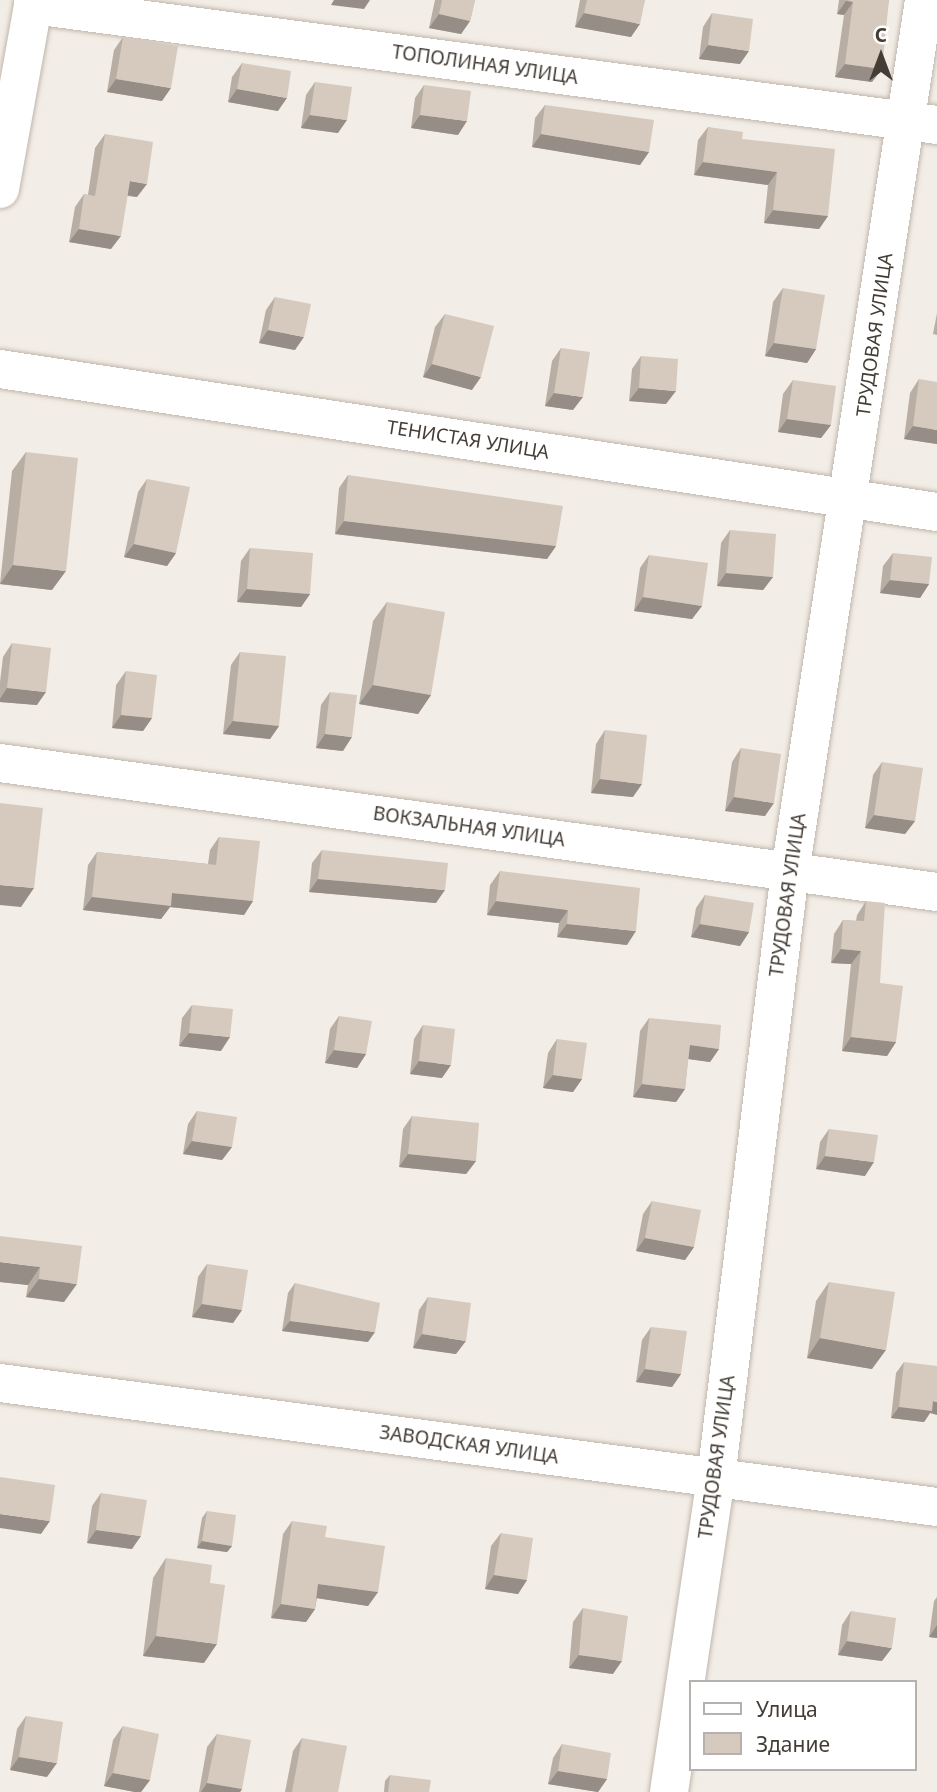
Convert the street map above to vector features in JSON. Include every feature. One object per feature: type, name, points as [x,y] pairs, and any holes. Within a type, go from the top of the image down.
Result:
[{"type":"street","name":"ТРУДОВАЯ УЛИЦА","points":[[669,1792],[716,1478],[790,872],[851,499],[922,123],[924,0]]},
{"type":"street","name":"ТОПОЛИНАЯ УЛИЦА","points":[[34,2],[922,123]]},
{"type":"street","points":[[0,189],[34,2]]},
{"type":"street","name":"ТЕНИСТАЯ УЛИЦА","points":[[0,369],[937,512]]},
{"type":"street","name":"ВОКЗАЛЬНАЯ УЛИЦА","points":[[0,763],[937,892]]},
{"type":"street","name":"ЗАВОДСКАЯ УЛИЦА","points":[[0,1383],[937,1507]]},
{"type":"building","points":[[442,0],[475,0],[470,21],[439,14]]},
{"type":"building","points":[[587,0],[645,0],[640,24],[584,13]]},
{"type":"building","points":[[846,0],[889,0],[882,69],[845,64],[853,2]]},
{"type":"building","points":[[712,13],[753,19],[749,51],[708,45]]},
{"type":"building","points":[[123,37],[178,46],[171,88],[116,79]]},
{"type":"building","points":[[242,63],[291,71],[287,98],[237,89]]},
{"type":"building","points":[[315,82],[352,87],[347,120],[310,115]]},
{"type":"building","points":[[424,85],[471,91],[467,121],[420,115]]},
{"type":"building","points":[[545,105],[654,120],[649,152],[541,134]]},
{"type":"building","points":[[708,127],[743,132],[742,139],[835,149],[828,216],[773,210],[777,172],[703,162]]},
{"type":"building","points":[[105,134],[153,142],[147,184],[130,181],[121,236],[79,229],[84,194],[95,196]]},
{"type":"building","points":[[783,288],[825,295],[816,349],[774,343]]},
{"type":"building","points":[[275,297],[311,304],[304,337],[268,330]]},
{"type":"building","points":[[445,314],[494,326],[481,377],[432,364]]},
{"type":"building","points":[[561,348],[590,352],[583,397],[554,393]]},
{"type":"building","points":[[641,356],[678,359],[676,391],[639,388]]},
{"type":"building","points":[[919,379],[937,382],[937,430],[913,426]]},
{"type":"building","points":[[793,380],[836,386],[831,425],[787,419]]},
{"type":"building","points":[[26,452],[78,458],[66,571],[13,565]]},
{"type":"building","points":[[348,475],[563,506],[556,546],[344,521]]},
{"type":"building","points":[[147,479],[190,487],[176,553],[134,544]]},
{"type":"building","points":[[730,530],[776,534],[773,577],[726,573]]},
{"type":"building","points":[[250,548],[313,553],[310,594],[247,589]]},
{"type":"building","points":[[893,553],[932,557],[929,584],[890,580]]},
{"type":"building","points":[[649,555],[708,563],[702,606],[643,597]]},
{"type":"building","points":[[387,602],[445,612],[431,695],[373,685]]},
{"type":"building","points":[[12,643],[51,648],[46,692],[7,688]]},
{"type":"building","points":[[240,652],[286,656],[279,726],[233,721]]},
{"type":"building","points":[[126,671],[157,675],[152,718],[121,715]]},
{"type":"building","points":[[330,692],[357,695],[352,737],[325,734]]},
{"type":"building","points":[[605,730],[647,735],[642,784],[600,779]]},
{"type":"building","points":[[741,748],[781,754],[774,803],[734,797]]},
{"type":"building","points":[[882,762],[923,768],[915,821],[874,815]]},
{"type":"building","points":[[0,803],[43,808],[34,888],[0,885]]},
{"type":"building","points":[[219,837],[260,841],[253,901],[172,893],[171,906],[92,897],[97,852],[216,865]]},
{"type":"building","points":[[322,850],[448,863],[445,890],[318,879]]},
{"type":"building","points":[[500,871],[640,888],[636,931],[567,924],[568,910],[496,901]]},
{"type":"building","points":[[705,895],[754,903],[749,932],[700,924]]},
{"type":"building","points":[[866,901],[885,903],[880,983],[903,986],[896,1042],[851,1037],[861,951],[841,949],[843,920],[864,921]]},
{"type":"building","points":[[192,1005],[233,1009],[230,1037],[189,1033]]},
{"type":"building","points":[[339,1016],[372,1021],[366,1054],[334,1050]]},
{"type":"building","points":[[649,1018],[721,1025],[719,1049],[690,1045],[685,1089],[642,1084]]},
{"type":"building","points":[[423,1025],[455,1029],[451,1065],[419,1061]]},
{"type":"building","points":[[557,1039],[587,1043],[582,1079],[553,1075]]},
{"type":"building","points":[[197,1111],[237,1117],[232,1147],[192,1141]]},
{"type":"building","points":[[412,1116],[479,1123],[476,1161],[408,1154]]},
{"type":"building","points":[[829,1129],[878,1135],[874,1162],[825,1156]]},
{"type":"building","points":[[652,1201],[701,1210],[694,1247],[645,1238]]},
{"type":"building","points":[[0,1236],[82,1246],[77,1284],[39,1279],[40,1267],[0,1262]]},
{"type":"building","points":[[207,1264],[248,1270],[242,1310],[202,1304]]},
{"type":"building","points":[[829,1282],[895,1292],[886,1350],[820,1338]]},
{"type":"building","points":[[295,1283],[380,1303],[375,1332],[290,1321]]},
{"type":"building","points":[[428,1297],[471,1303],[466,1341],[422,1334]]},
{"type":"building","points":[[651,1327],[687,1331],[681,1374],[645,1369]]},
{"type":"building","points":[[904,1362],[937,1366],[937,1402],[933,1401],[932,1411],[899,1407]]},
{"type":"building","points":[[0,1477],[55,1485],[50,1521],[0,1514]]},
{"type":"building","points":[[101,1493],[147,1500],[141,1536],[96,1530]]},
{"type":"building","points":[[207,1511],[236,1515],[232,1546],[202,1541]]},
{"type":"building","points":[[292,1521],[327,1526],[325,1537],[385,1546],[378,1592],[318,1584],[315,1609],[281,1604]]},
{"type":"building","points":[[501,1533],[533,1538],[527,1580],[494,1575]]},
{"type":"building","points":[[166,1558],[212,1565],[210,1583],[225,1585],[217,1644],[156,1636]]},
{"type":"building","points":[[583,1608],[628,1616],[622,1661],[579,1655]]},
{"type":"building","points":[[851,1611],[896,1618],[892,1648],[847,1641]]},
{"type":"building","points":[[26,1716],[63,1722],[57,1763],[19,1757]]},
{"type":"building","points":[[123,1726],[159,1734],[150,1780],[113,1773]]},
{"type":"building","points":[[217,1734],[251,1740],[242,1789],[207,1783]]},
{"type":"building","points":[[302,1738],[347,1746],[338,1792],[292,1792]]},
{"type":"building","points":[[562,1744],[611,1753],[607,1779],[558,1771]]},
{"type":"building","points":[[390,1775],[431,1780],[429,1792],[388,1792]]}]
